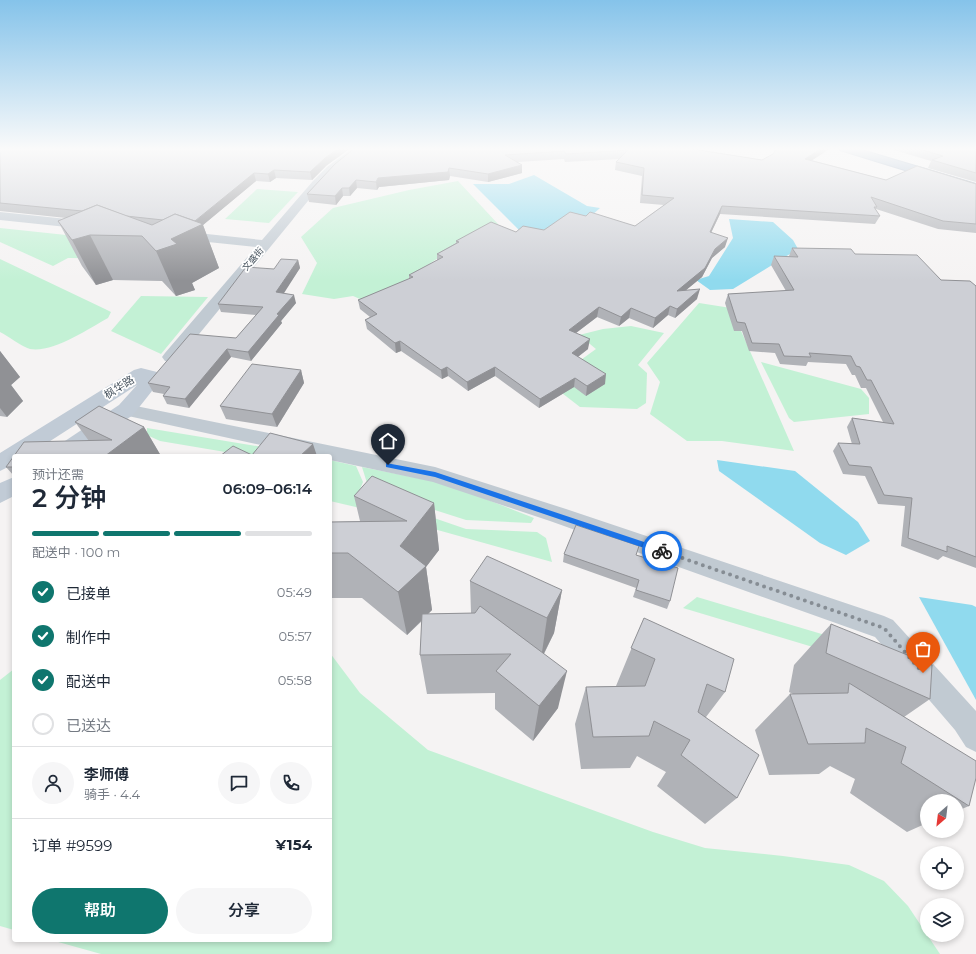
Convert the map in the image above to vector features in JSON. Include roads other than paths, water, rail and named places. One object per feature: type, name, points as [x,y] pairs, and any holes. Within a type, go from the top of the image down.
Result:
[{"type":"street","name":"文盛街","points":[[154,377],[310,193]]},
{"type":"street","points":[[0,216],[95,226]]},
{"type":"street","points":[[166,234],[266,244]]},
{"type":"street","name":"枫华路","points":[[14,454],[140,374],[154,377],[126,410],[61,454]]},
{"type":"street","points":[[126,410],[435,475],[558,515],[884,628],[965,720],[976,737]]},
{"type":"street","name":"枫华路","points":[[0,463],[12,455]]},
{"type":"street","points":[[0,494],[12,486]]},
{"type":"water","points":[[482,193],[564,193],[587,206],[600,208],[591,216],[543,234],[522,233]]},
{"type":"water","points":[[729,219],[773,222],[793,240],[798,249],[733,289],[710,290],[696,280],[709,276],[733,238]]},
{"type":"water","points":[[717,460],[795,471],[858,522],[870,541],[846,555],[820,543],[719,471]]},
{"type":"water","points":[[919,597],[972,605],[976,607],[976,700]]}]
